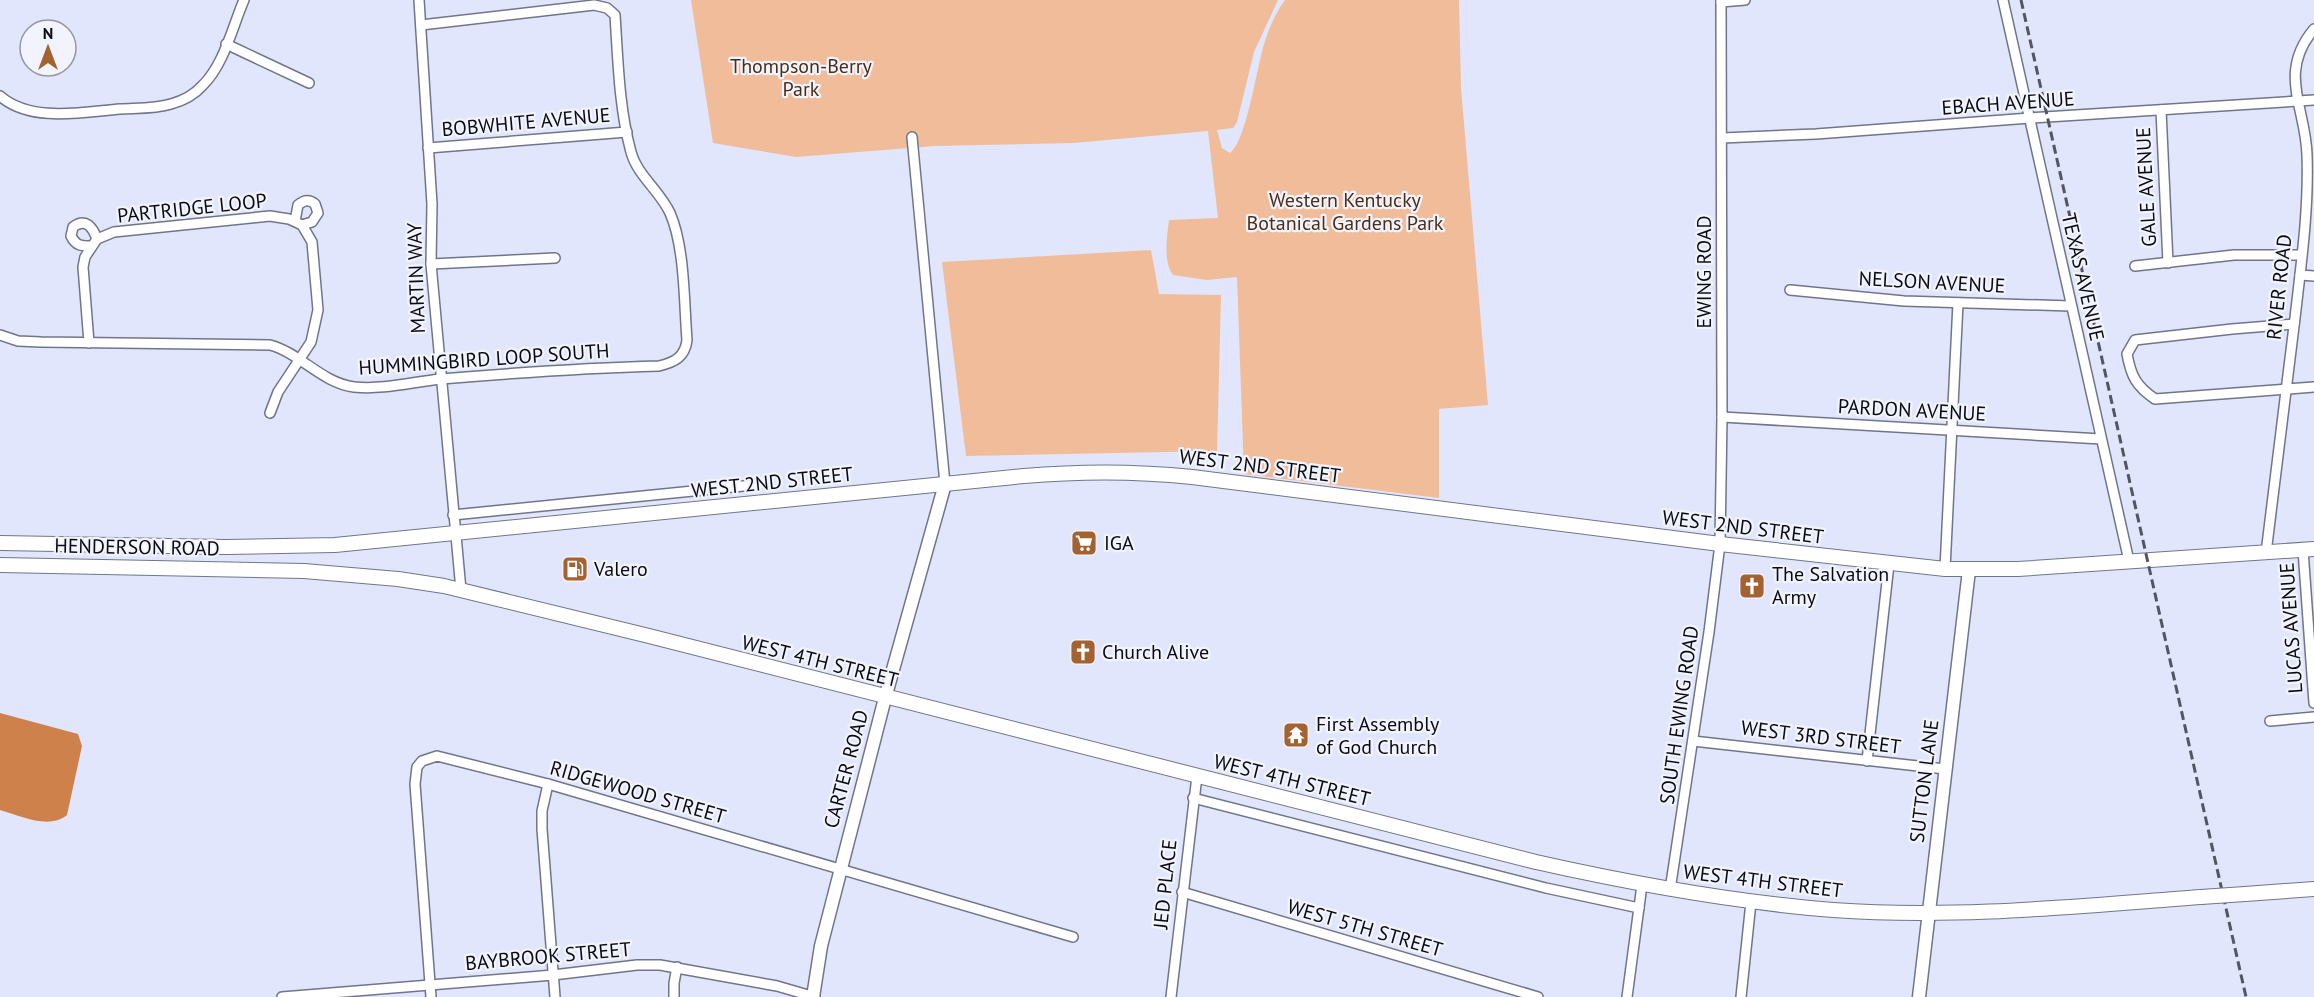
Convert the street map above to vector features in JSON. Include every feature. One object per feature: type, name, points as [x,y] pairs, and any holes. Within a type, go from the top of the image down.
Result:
[{"type":"main road","name":"WEST 2ND STREET","points":[[201,546],[335,545],[455,535],[1073,472],[1145,472],[1720,544],[1945,569],[1969,570],[2309,550]]},
{"type":"main road","name":"CARTER ROAD","points":[[814,997],[820,946],[885,698],[945,484]]},
{"type":"main road","name":"HENDERSON ROAD","points":[[0,543],[201,546]]},
{"type":"main road","name":"HENDERSON ROAD","points":[[0,565],[274,570]]},
{"type":"main road","name":"WEST 4TH STREET","points":[[274,570],[398,579],[461,590],[1536,862],[1670,890],[1751,902],[1834,910],[1929,912],[2045,908],[2314,889]]},
{"type":"main road","name":"SUTTON LANE","points":[[1919,997],[1969,570]]},
{"type":"street","points":[[0,96],[27,109],[55,114],[170,105],[182,101],[201,87],[216,68],[244,0]]},
{"type":"street","name":"MARTIN WAY","points":[[419,0],[432,204],[431,264],[461,590]]},
{"type":"street","points":[[1721,1],[1745,0]]},
{"type":"street","name":"TEXAS AVENUE","points":[[2003,0],[2129,561]]},
{"type":"street","name":"EWING ROAD","points":[[1720,544],[1721,1]]},
{"type":"street","points":[[421,25],[576,6],[607,8],[615,15],[627,132]]},
{"type":"street","name":"RIVER ROAD","points":[[2266,553],[2310,187],[2306,142],[2294,82],[2302,47],[2314,30]]},
{"type":"street","points":[[226,44],[309,83]]},
{"type":"street","name":"EBACH AVENUE","points":[[1722,138],[1816,134],[2314,100]]},
{"type":"street","name":"GALE AVENUE","points":[[2161,110],[2168,263]]},
{"type":"street","name":"BOBWHITE AVENUE","points":[[428,148],[627,132]]},
{"type":"street","name":"HUMMINGBIRD LOOP SOUTH","points":[[0,335],[18,341],[258,343],[280,348],[300,358],[325,376],[354,387],[659,366],[677,360],[686,348],[682,269],[675,228],[666,205],[637,165],[627,132]]},
{"type":"street","points":[[912,137],[945,484]]},
{"type":"street","name":"PARTRIDGE LOOP","points":[[89,343],[83,267],[94,243],[125,230],[237,219],[280,217],[298,223],[312,242],[314,250],[318,310],[315,333],[278,392],[270,413]]},
{"type":"street","points":[[2135,267],[2234,255],[2301,255]]},
{"type":"street","points":[[431,264],[555,258]]},
{"type":"street","points":[[2300,275],[2314,276]]},
{"type":"street","name":"NELSON AVENUE","points":[[1790,290],[1904,301],[2071,306]]},
{"type":"street","points":[[1945,569],[1958,303]]},
{"type":"street","points":[[2294,324],[2135,340],[2127,354],[2130,370],[2140,389],[2155,399],[2314,387]]},
{"type":"street","name":"PARDON AVENUE","points":[[1722,417],[2101,438]]},
{"type":"street","name":"WEST 2ND STREET","points":[[453,515],[753,485]]},
{"type":"street","points":[[717,490],[717,508]]},
{"type":"street","name":"SOUTH EWING ROAD","points":[[1670,890],[1720,544]]},
{"type":"street","name":"LUCAS AVENUE","points":[[2309,550],[2314,703]]},
{"type":"street","points":[[1867,760],[1889,564]]},
{"type":"street","points":[[2270,721],[2314,717]]},
{"type":"street","name":"WEST 3RD STREET","points":[[1693,741],[1945,769]]},
{"type":"street","name":"RIDGEWOOD STREET","points":[[431,997],[416,784],[417,767],[429,757],[447,756],[548,784],[1073,937]]},
{"type":"street","name":"JED PLACE","points":[[1172,997],[1182,892],[1197,776]]},
{"type":"street","points":[[548,784],[542,811],[542,829],[555,997]]},
{"type":"street","name":"WEST 4TH STREET","points":[[1193,798],[1546,888],[1639,908]]},
{"type":"street","points":[[1627,997],[1642,885]]},
{"type":"street","name":"WEST 5TH STREET","points":[[1182,892],[1538,997]]},
{"type":"street","points":[[1741,997],[1751,902]]},
{"type":"street","name":"BAYBROOK STREET","points":[[282,997],[553,975],[637,965],[677,967],[777,986],[814,997]]},
{"type":"street","points":[[674,997],[677,967]]},
{"type":"green space","points":[[691,0],[1278,0],[1254,52],[1237,122],[1233,128],[1217,130],[1222,148],[1230,153],[1245,123],[1267,34],[1285,0],[1459,0],[1461,88],[1488,405],[1439,409],[1439,498],[1244,474],[1237,277],[1207,280],[1173,275],[1167,256],[1169,220],[1218,218],[1208,131],[1073,143],[934,146],[796,157],[713,143]]},
{"type":"green space","points":[[1151,250],[1159,294],[1221,295],[1217,451],[966,456],[942,262]]},
{"type":"shaded area","points":[[0,713],[78,734],[82,746],[67,815],[60,819],[43,822],[0,810]]},
{"type":"railway","points":[[2021,0],[2246,997]]},
{"type":"place","name":"IGA","points":[[1084,543]]},
{"type":"place","name":"Valero","points":[[575,569]]},
{"type":"place","name":"The Salvation Army","points":[[1752,586]]},
{"type":"place","name":"Church Alive","points":[[1083,652]]},
{"type":"place","name":"First Assembly of God Church","points":[[1296,735]]},
{"type":"park label","name":"Thompson-Berry Park","points":[[801,78]]},
{"type":"park label","name":"Western Kentucky Botanical Gardens Park","points":[[1345,212]]}]
